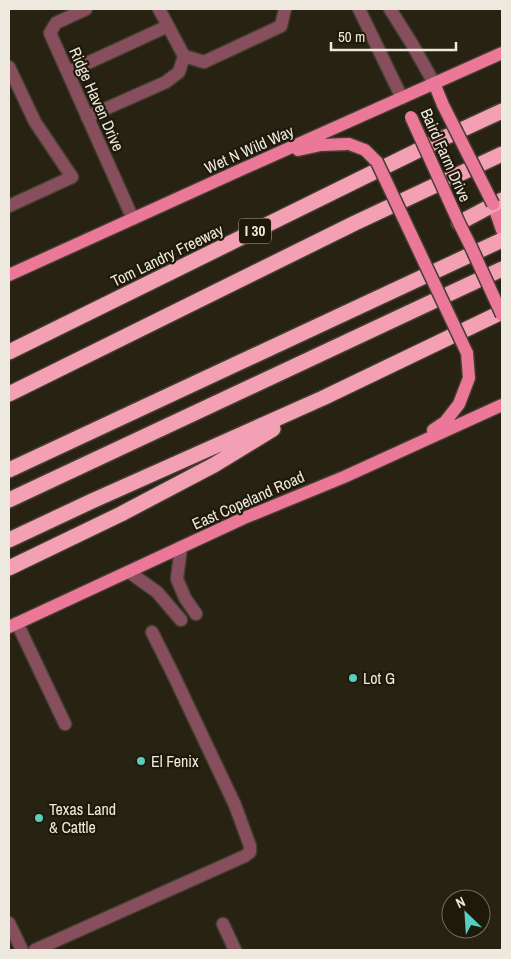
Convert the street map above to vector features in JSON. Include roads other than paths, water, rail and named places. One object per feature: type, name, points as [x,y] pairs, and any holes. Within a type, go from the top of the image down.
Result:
[{"type":"highway","name":"Tom Landry Freeway","points":[[9,352],[502,112]]},
{"type":"highway","points":[[9,394],[355,223],[502,154]]},
{"type":"highway","points":[[459,223],[498,202]]},
{"type":"highway","points":[[472,247],[502,231]]},
{"type":"highway","points":[[9,470],[502,240]]},
{"type":"highway","points":[[9,500],[502,268]]},
{"type":"highway","points":[[9,540],[323,398],[502,314]]},
{"type":"highway","points":[[9,568],[122,514],[214,465],[323,398]]},
{"type":"main road","name":"Wet N Wild Way","points":[[9,275],[502,53]]},
{"type":"main road","name":"Baird Farm Drive","points":[[434,83],[443,105],[498,202],[502,231]]},
{"type":"main road","name":"Baird Farm Drive","points":[[402,98],[502,314]]},
{"type":"main road","points":[[271,156],[321,145],[349,144],[365,150],[377,162],[467,353],[469,378],[459,404],[445,422],[413,444]]},
{"type":"main road","name":"East Copeland Road","points":[[13,625],[244,518],[344,477],[502,405]]},
{"type":"street","name":"Ridge Haven Drive","points":[[86,9],[56,23],[50,32],[133,220]]},
{"type":"street","points":[[159,9],[184,56],[204,62],[280,26],[285,9]]},
{"type":"street","name":"Baird Farm Drive","points":[[359,9],[402,98]]},
{"type":"street","name":"Baird Farm Drive","points":[[390,9],[434,83]]},
{"type":"street","points":[[68,72],[168,26]]},
{"type":"street","points":[[87,117],[166,82],[179,72],[184,56]]},
{"type":"street","points":[[9,67],[35,122],[72,177],[9,206]]},
{"type":"street","points":[[181,547],[177,579],[185,598],[196,614]]},
{"type":"street","points":[[129,572],[158,592],[181,620]]},
{"type":"street","points":[[13,625],[65,724]]},
{"type":"street","points":[[35,950],[245,856],[250,852],[250,846],[236,805],[152,632]]},
{"type":"street","points":[[9,923],[22,950]]},
{"type":"street","points":[[223,924],[235,950]]},
{"type":"place","name":"Lot G","points":[[353,678]]},
{"type":"place","name":"El Fenix","points":[[141,761]]},
{"type":"place","name":"Texas Land & Cattle","points":[[39,818]]}]
